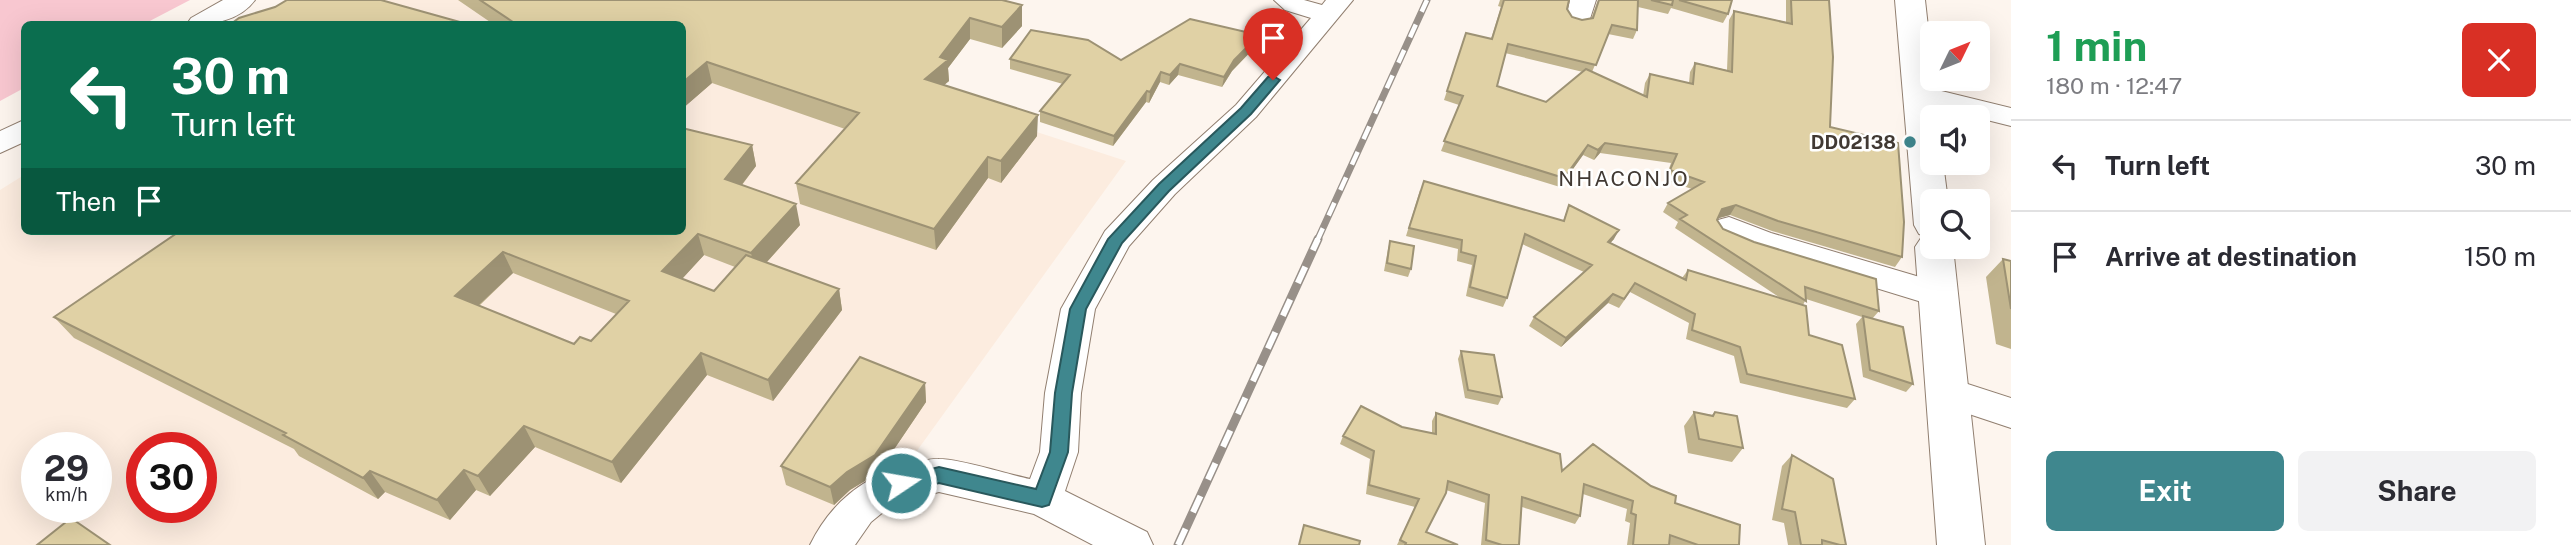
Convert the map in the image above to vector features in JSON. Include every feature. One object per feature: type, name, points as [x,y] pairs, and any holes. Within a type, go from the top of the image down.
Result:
[{"type":"main road","points":[[1910,0],[1929,189]]},
{"type":"main road","points":[[1935,259],[1961,545]]},
{"type":"street","points":[[205,21],[242,0]]},
{"type":"street","points":[[1287,0],[1294,5],[1334,8]]},
{"type":"street","points":[[1042,499],[1059,452],[1063,393],[1078,309],[1116,239],[1164,187],[1246,111],[1334,8]]},
{"type":"street","points":[[1921,95],[2011,117]]},
{"type":"street","points":[[0,144],[21,131]]},
{"type":"street","points":[[1729,228],[1760,241],[1938,295]]},
{"type":"street","points":[[1946,392],[2011,413]]},
{"type":"street","points":[[831,545],[857,510],[879,492],[901,483],[939,475],[1042,499],[1132,545]]},
{"type":"shaded area","points":[[0,0],[190,0],[150,21],[21,21],[21,90],[0,101]]},
{"type":"shaded area","points":[[320,0],[630,0],[1126,161],[849,545],[0,545],[0,190],[21,177],[21,235],[686,235],[686,21],[274,21]]},
{"type":"building","points":[[287,0],[381,0],[456,21],[235,21]]},
{"type":"building","points":[[480,0],[1002,0],[1022,5],[1002,27],[970,18],[940,57],[948,60],[925,79],[1038,115],[1001,161],[988,157],[934,229],[796,183],[859,113],[707,62],[686,80],[686,21],[512,21]]},
{"type":"building","points":[[1504,0],[1569,0],[1567,9],[1572,17],[1582,20],[1593,18],[1599,0],[1638,0],[1637,30],[1612,25],[1596,65],[1508,44],[1497,86],[1546,102],[1586,69],[1647,97],[1650,74],[1693,84],[1695,63],[1732,72],[1734,11],[1792,24],[1791,0],[1829,0],[1833,57],[1830,127],[1898,143],[1904,222],[1902,257],[1778,221],[1736,205],[1722,209],[1717,220],[1723,229],[1754,242],[1876,279],[1879,311],[1805,287],[1806,301],[1680,219],[1687,215],[1668,203],[1704,182],[1670,170],[1677,154],[1605,143],[1598,150],[1588,145],[1564,178],[1444,141],[1463,96],[1447,91],[1466,33],[1492,39]]},
{"type":"building","points":[[1651,0],[1673,0],[1672,5]]},
{"type":"building","points":[[1679,0],[1732,0],[1728,14]]},
{"type":"building","points":[[1190,19],[1259,35],[1234,60],[1224,77],[1180,64],[1170,75],[1161,72],[1150,92],[1147,91],[1114,136],[1040,111],[1070,75],[1010,59],[1031,30],[1088,40],[1121,60]]},
{"type":"building","points":[[686,129],[752,145],[725,179],[796,204],[751,253],[698,234],[662,271],[714,291],[746,255],[839,289],[768,380],[701,353],[612,462],[524,426],[478,476],[464,470],[437,500],[370,471],[363,478],[283,435],[286,433],[54,317],[174,235],[686,235]],"holes":[[[503,252],[629,301],[591,341],[580,337],[574,344],[455,296]]]},
{"type":"building","points":[[1424,181],[1564,221],[1569,205],[1619,230],[1608,242],[1686,280],[1688,270],[1806,306],[1809,335],[1842,345],[1855,399],[1747,374],[1740,347],[1692,330],[1695,314],[1635,283],[1624,299],[1613,294],[1566,338],[1534,317],[1592,265],[1525,234],[1507,298],[1470,287],[1476,256],[1461,252],[1462,240],[1409,228]]},
{"type":"building","points":[[1390,241],[1414,246],[1411,269],[1387,263]]},
{"type":"building","points":[[2003,259],[2011,261],[2011,309]]},
{"type":"building","points":[[1863,316],[1903,327],[1913,384],[1870,370]]},
{"type":"building","points":[[1461,351],[1494,355],[1502,397],[1468,390]]},
{"type":"building","points":[[860,357],[925,383],[875,455],[847,472],[830,487],[781,466]]},
{"type":"building","points":[[1361,406],[1402,427],[1436,434],[1436,413],[1560,454],[1562,471],[1593,444],[1651,486],[1676,496],[1675,503],[1740,525],[1739,545],[1698,545],[1670,535],[1669,545],[1633,545],[1636,515],[1631,513],[1633,501],[1584,484],[1580,516],[1522,497],[1519,545],[1502,545],[1486,540],[1489,495],[1448,481],[1446,493],[1426,532],[1458,545],[1405,545],[1406,543],[1400,540],[1419,499],[1369,485],[1374,451],[1343,436]]},
{"type":"building","points":[[1694,412],[1713,416],[1715,412],[1737,416],[1743,448],[1699,439]]},
{"type":"building","points":[[1792,455],[1833,479],[1846,545],[1822,540],[1822,545],[1801,545],[1795,512],[1782,509]]},
{"type":"building","points":[[65,523],[78,523],[110,545],[37,545]]},
{"type":"building","points":[[1304,525],[1360,541],[1359,545],[1299,545]]},
{"type":"railway","points":[[1317,241],[1427,0]]},
{"type":"railway","points":[[1178,545],[1318,239]]},
{"type":"place","name":"DD02138","points":[[1910,142]]},
{"type":"district","name":"NHACONJO","points":[[1624,178]]},
{"type":"route","points":[[901,483],[939,475],[1042,499],[1059,452],[1063,393],[1078,309],[1116,239],[1164,187],[1246,111],[1273,80]]}]
